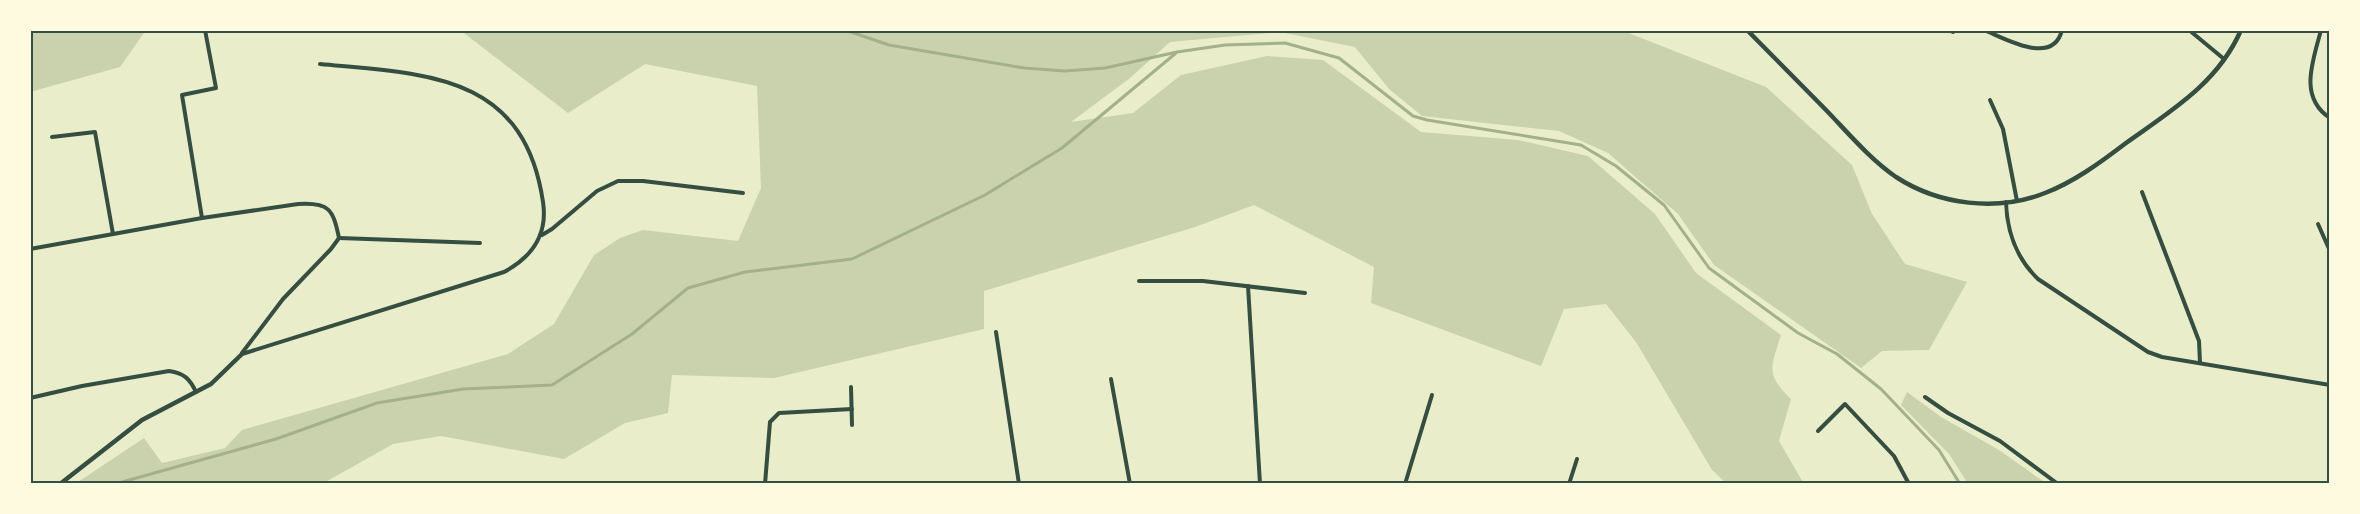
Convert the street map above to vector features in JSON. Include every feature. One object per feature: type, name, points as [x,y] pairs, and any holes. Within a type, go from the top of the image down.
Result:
[{"type":"street","points":[[202,218],[182,95],[216,88],[205,30]]},
{"type":"street","points":[[1747,30],[1862,148],[1896,177],[1914,187],[1948,199],[1987,204],[2017,201],[2044,194],[2088,170],[2188,98],[2210,78],[2225,60],[2241,30]]},
{"type":"street","points":[[1948,30],[1953,32]]},
{"type":"street","points":[[1984,30],[2032,49],[2051,45],[2061,35],[2062,30]]},
{"type":"street","points":[[2189,30],[2225,60]]},
{"type":"street","points":[[2321,30],[2310,83],[2316,106],[2330,118]]},
{"type":"street","points":[[242,354],[504,272],[519,264],[535,248],[542,235],[544,208],[539,175],[528,147],[514,125],[497,108],[477,94],[438,78],[395,71],[320,64]]},
{"type":"street","points":[[1990,100],[2003,129],[2017,201]]},
{"type":"street","points":[[52,137],[95,132],[113,234]]},
{"type":"street","points":[[542,235],[597,191],[618,182],[643,181],[743,193]]},
{"type":"street","points":[[2142,192],[2199,341],[2200,363]]},
{"type":"street","points":[[2006,202],[2011,238],[2018,256],[2038,279],[2148,352],[2162,357],[2330,385]]},
{"type":"street","points":[[30,249],[202,218],[313,203],[325,207],[335,217],[339,238],[268,317],[242,354],[211,384],[142,420],[60,484]]},
{"type":"street","points":[[2318,224],[2330,251]]},
{"type":"street","points":[[339,238],[480,243]]},
{"type":"street","points":[[1139,282],[1203,280],[1305,293]]},
{"type":"street","points":[[1248,286],[1260,484]]},
{"type":"street","points":[[996,332],[1019,484]]},
{"type":"street","points":[[30,398],[82,386],[169,371],[181,373],[191,381],[196,392]]},
{"type":"street","points":[[1111,379],[1130,484]]},
{"type":"street","points":[[851,387],[852,425]]},
{"type":"street","points":[[1405,484],[1432,395]]},
{"type":"street","points":[[1925,397],[1948,413],[2000,441],[2058,484]]},
{"type":"street","points":[[1818,430],[1845,404],[1894,456],[1909,484]]},
{"type":"street","points":[[765,484],[770,422],[774,417],[779,413],[852,409]]},
{"type":"street","points":[[1569,484],[1577,459]]},
{"type":"green space","points":[[30,30],[146,30],[120,67],[30,92]]},
{"type":"green space","points":[[460,30],[1621,30],[1766,87],[1852,165],[1872,214],[1905,264],[1967,282],[1929,350],[1882,351],[1861,368],[1714,265],[1678,214],[1608,153],[1559,131],[1422,116],[1389,89],[1355,47],[1280,32],[1170,42],[1130,78],[1071,122],[1133,113],[1181,75],[1267,56],[1323,60],[1421,132],[1518,140],[1588,156],[1655,214],[1696,273],[1781,335],[1772,370],[1777,383],[1791,399],[1779,441],[1804,484],[1727,484],[1712,470],[1636,342],[1606,304],[1564,309],[1541,366],[1371,303],[1374,267],[1254,205],[1195,227],[984,291],[984,329],[774,378],[672,375],[668,413],[625,423],[564,459],[441,436],[393,444],[322,484],[75,484],[144,438],[162,463],[225,448],[242,430],[508,354],[554,324],[594,255],[620,238],[643,230],[738,241],[761,188],[757,86],[645,64],[568,113]]},
{"type":"green space","points":[[1907,392],[1941,417],[1999,450],[2047,484],[1968,484],[1949,454],[1901,405]]},
{"type":"waterway","points":[[845,30],[889,45],[1024,68],[1065,71],[1105,68],[1177,52],[1225,45],[1285,43],[1339,58],[1413,116],[1581,145],[1616,166],[1664,205],[1709,268],[1798,333],[1837,354],[1881,389],[1939,450],[1960,484]]},
{"type":"waterway","points":[[115,484],[276,439],[377,403],[463,389],[552,385],[632,334],[688,288],[745,272],[852,259],[985,195],[1062,148],[1176,53]]}]
